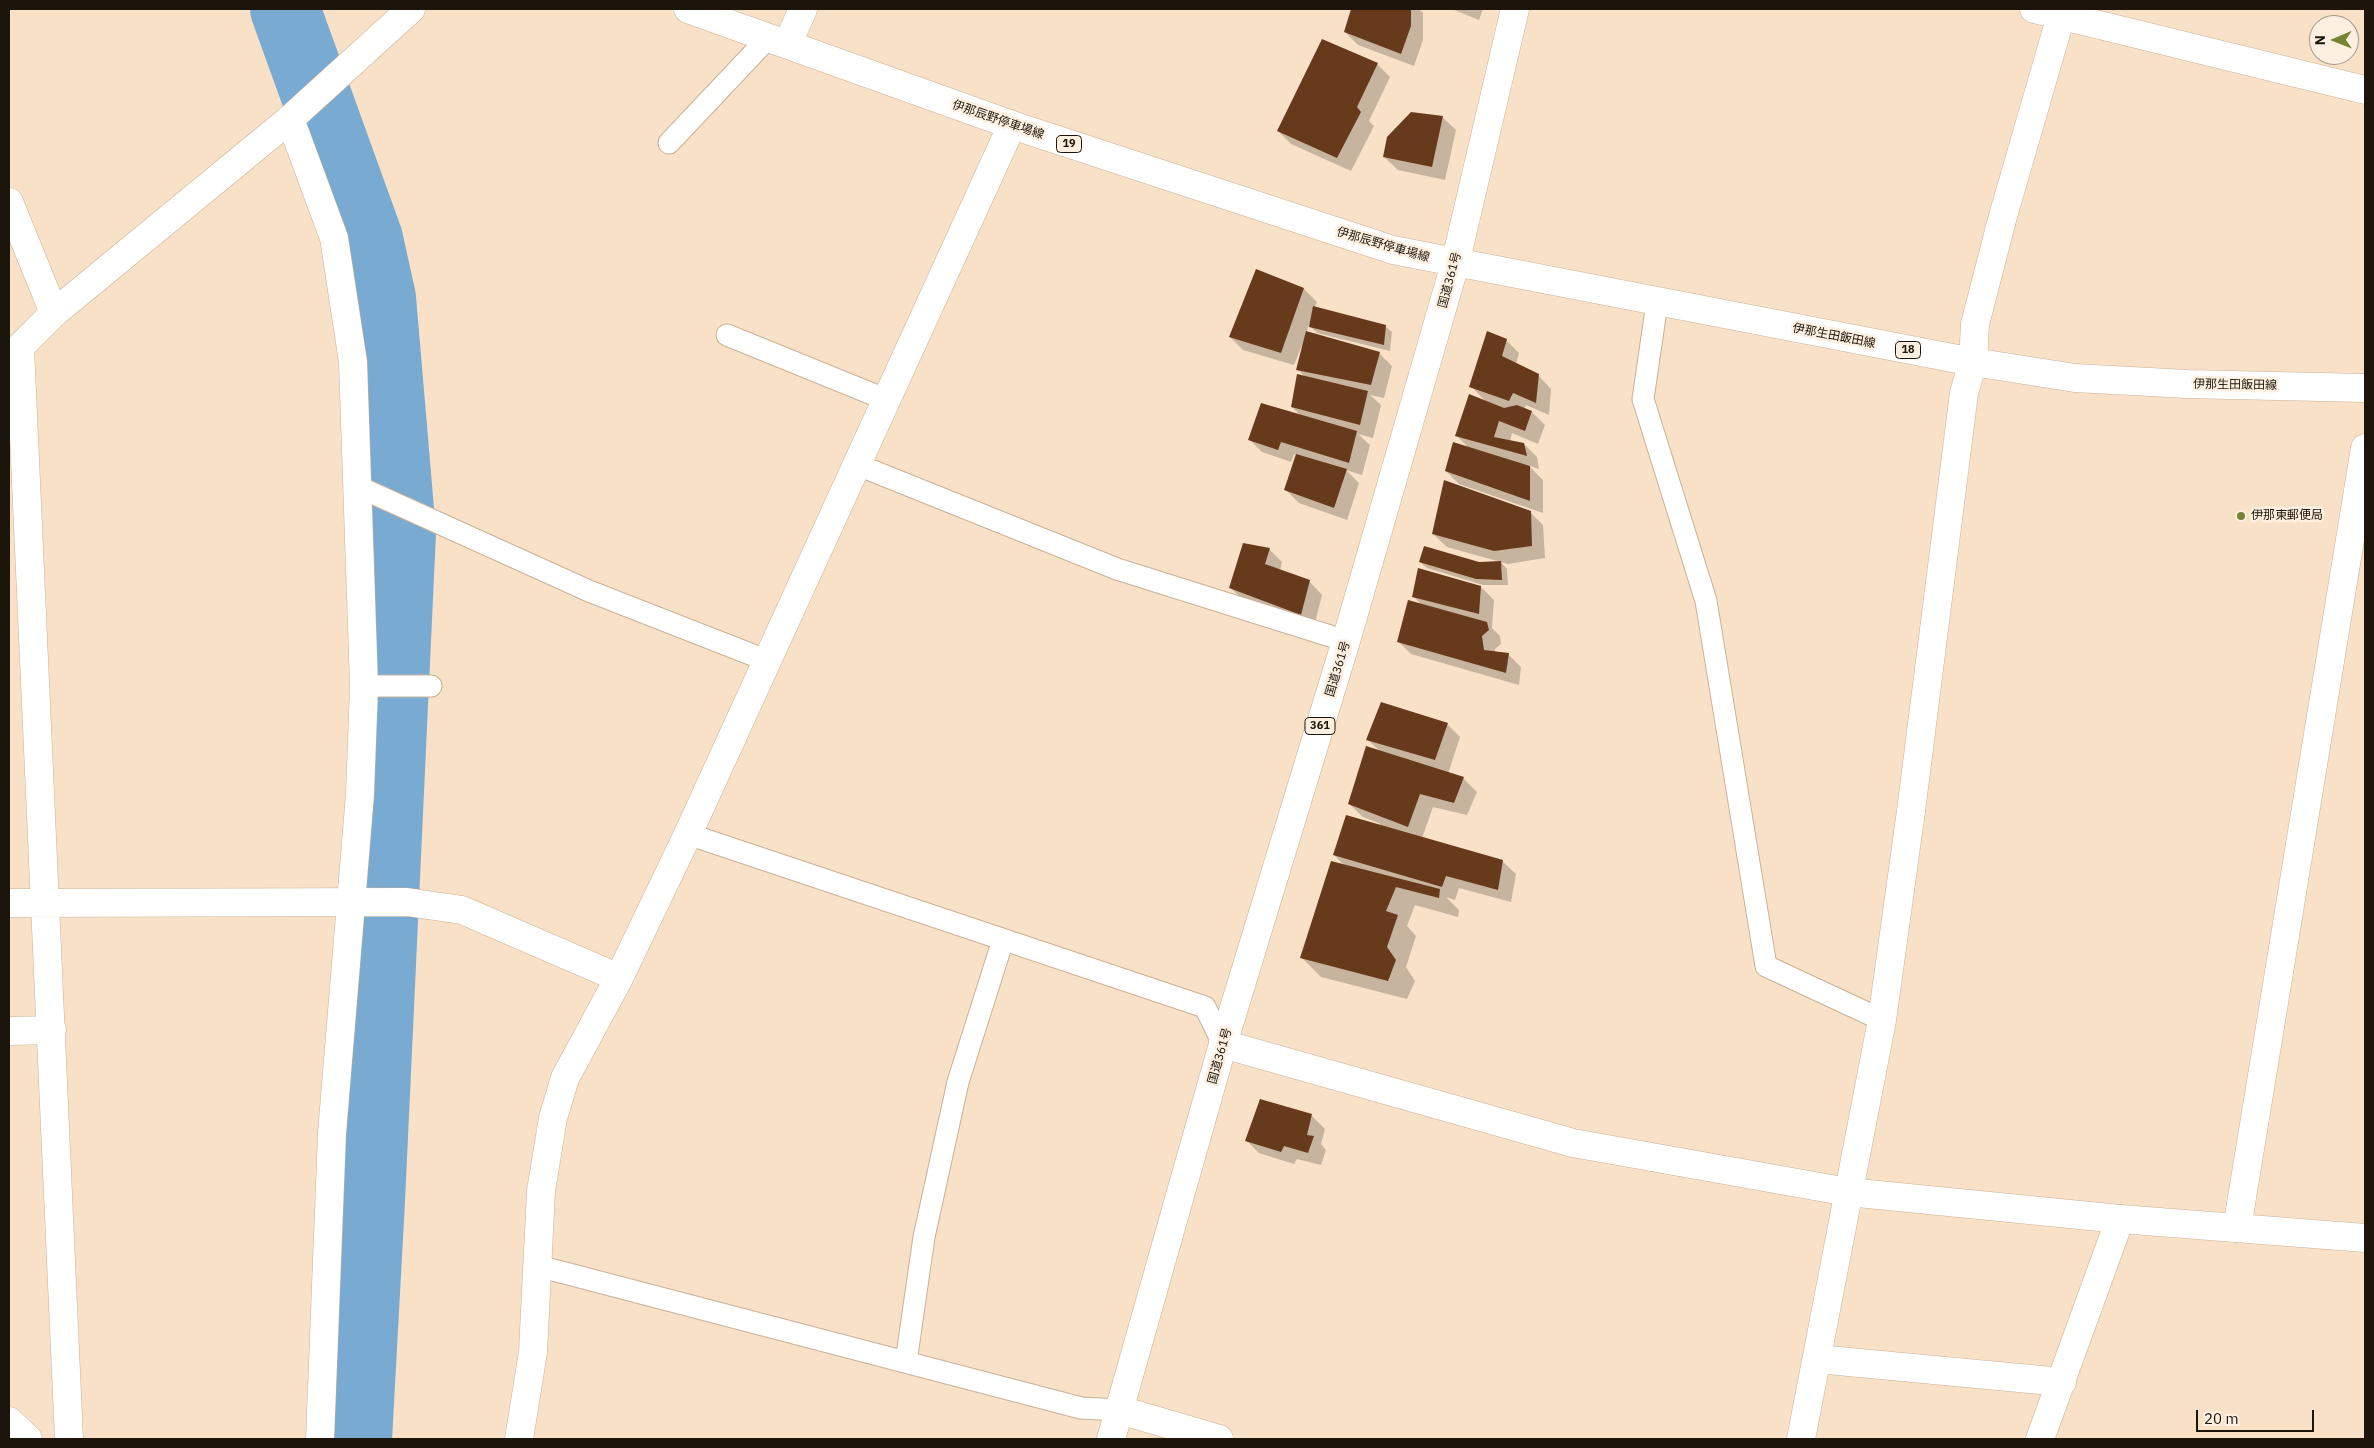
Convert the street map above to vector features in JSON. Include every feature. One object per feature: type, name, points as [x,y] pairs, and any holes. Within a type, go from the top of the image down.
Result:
[{"type":"main road","points":[[69,1439],[46,902],[14,353],[54,313],[297,113],[411,9]]},
{"type":"main road","name":"伊那辰野停車場線","points":[[688,9],[1012,125],[1392,250],[1455,264]]},
{"type":"main road","points":[[778,40],[803,9]]},
{"type":"main road","name":"国道361号","points":[[1111,1439],[1223,1044],[1346,641],[1455,264],[1515,9]]},
{"type":"main road","points":[[2034,9],[2063,12],[2365,90]]},
{"type":"main road","points":[[1801,1439],[1882,1020],[1913,801],[1964,393],[1973,362],[1975,324],[1998,234],[2063,12]]},
{"type":"main road","points":[[297,113],[334,238],[353,362],[359,487],[364,686],[360,794],[332,1133],[320,1439]]},
{"type":"main road","points":[[519,1439],[533,1352],[541,1191],[553,1118],[565,1078],[619,978],[688,834],[1012,125]]},
{"type":"main road","points":[[9,202],[54,313]]},
{"type":"main road","name":"伊那生田飯田線","points":[[1455,264],[1973,362],[2075,378],[2187,384],[2365,388]]},
{"type":"main road","points":[[2237,1228],[2365,448]]},
{"type":"main road","points":[[9,903],[407,902],[462,910],[619,978]]},
{"type":"main road","points":[[9,1031],[52,1030]]},
{"type":"main road","points":[[1223,1044],[1573,1143],[1848,1192],[2120,1219],[2365,1238]]},
{"type":"main road","points":[[2040,1439],[2120,1219]]},
{"type":"main road","points":[[1817,1359],[2062,1382]]},
{"type":"main road","points":[[1120,1410],[1219,1439]]},
{"type":"main road","points":[[9,1421],[28,1439]]},
{"type":"lane","points":[[669,143],[778,40]]},
{"type":"lane","points":[[1657,303],[1643,399],[1706,600],[1766,966],[1882,1020]]},
{"type":"lane","points":[[727,335],[887,400]]},
{"type":"lane","points":[[858,465],[1118,569],[1346,641]]},
{"type":"lane","points":[[359,487],[589,591],[768,661]]},
{"type":"lane","points":[[364,686],[431,686]]},
{"type":"lane","points":[[688,834],[1205,1007],[1223,1044]]},
{"type":"lane","points":[[906,1362],[924,1237],[958,1082],[1002,940]]},
{"type":"lane","points":[[538,1266],[1080,1408],[1120,1410]]},
{"type":"building","points":[[1351,9],[1411,9],[1411,26],[1401,54],[1344,32]]},
{"type":"building","points":[[1322,39],[1378,63],[1357,107],[1361,112],[1337,158],[1277,131]]},
{"type":"building","points":[[1411,112],[1443,116],[1432,167],[1383,157],[1387,137]]},
{"type":"building","points":[[1256,269],[1304,288],[1281,353],[1229,337]]},
{"type":"building","points":[[1313,306],[1386,325],[1384,345],[1309,327]]},
{"type":"building","points":[[1306,331],[1380,352],[1371,385],[1296,370]]},
{"type":"building","points":[[1487,331],[1507,339],[1502,356],[1539,374],[1536,403],[1513,393],[1509,401],[1469,387]]},
{"type":"building","points":[[1297,374],[1368,391],[1360,425],[1291,407]]},
{"type":"building","points":[[1469,394],[1504,408],[1517,405],[1532,411],[1525,431],[1499,421],[1494,437],[1524,443],[1527,456],[1455,436]]},
{"type":"building","points":[[1261,403],[1357,431],[1349,463],[1281,442],[1278,450],[1248,440]]},
{"type":"building","points":[[1453,442],[1530,466],[1530,501],[1445,471]]},
{"type":"building","points":[[1296,454],[1347,469],[1334,508],[1284,490]]},
{"type":"building","points":[[1444,480],[1531,511],[1532,546],[1494,551],[1432,534]]},
{"type":"building","points":[[1243,543],[1270,548],[1265,564],[1310,580],[1301,615],[1229,588]]},
{"type":"building","points":[[1424,546],[1479,562],[1501,561],[1502,580],[1476,579],[1419,562]]},
{"type":"building","points":[[1418,568],[1481,586],[1479,614],[1412,597]]},
{"type":"building","points":[[1408,600],[1487,622],[1489,630],[1482,636],[1484,650],[1509,653],[1506,673],[1397,642]]},
{"type":"building","points":[[1381,702],[1448,723],[1435,760],[1366,740]]},
{"type":"building","points":[[1366,746],[1464,777],[1454,803],[1420,794],[1408,827],[1348,804]]},
{"type":"building","points":[[1346,815],[1503,860],[1498,890],[1446,876],[1442,887],[1333,855]]},
{"type":"building","points":[[1331,861],[1440,889],[1439,898],[1396,887],[1386,911],[1398,915],[1387,947],[1396,960],[1388,981],[1300,958]]},
{"type":"building","points":[[1260,1099],[1312,1114],[1307,1135],[1314,1136],[1308,1153],[1284,1146],[1281,1152],[1245,1141]]},
{"type":"waterway","points":[[285,9],[368,239],[381,298],[401,533],[357,1439]]},
{"type":"place","name":"伊那東郵便局","points":[[2241,516]]}]
